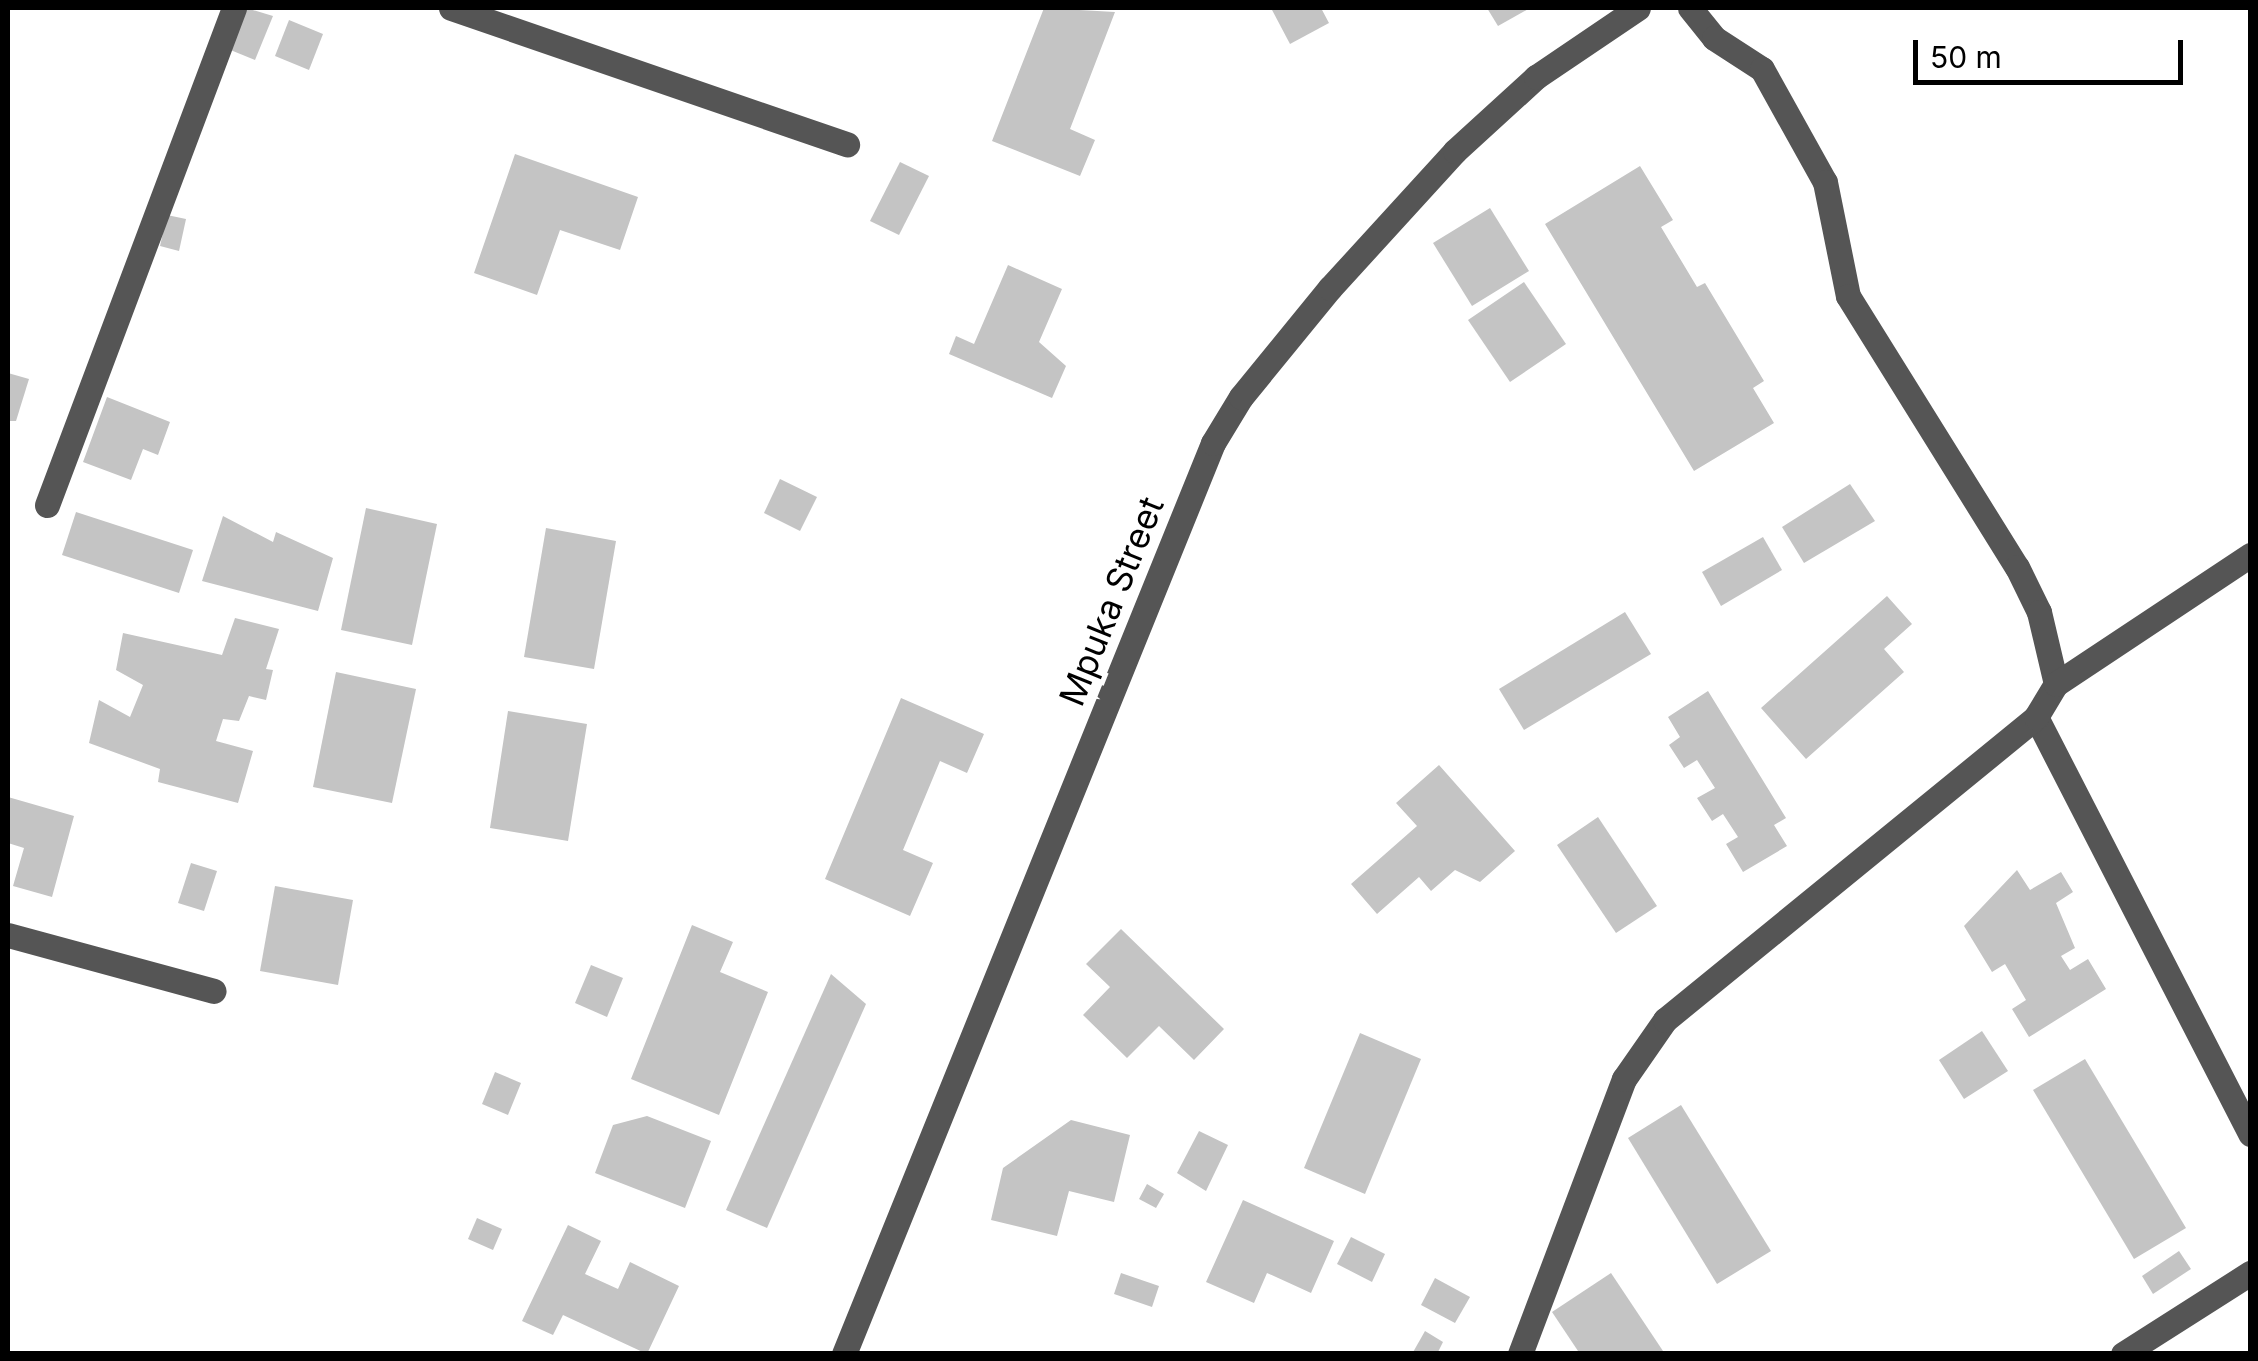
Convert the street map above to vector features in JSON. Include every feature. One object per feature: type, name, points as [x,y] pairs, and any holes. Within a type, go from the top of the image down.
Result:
[{"type":"street","points":[[46,506],[234,8]]},
{"type":"street","points":[[451,8],[847,144]]},
{"type":"street","name":"Mpuka Street","points":[[844,1354],[1213,443],[1241,396],[1330,288],[1455,151],[1536,77],[1638,8]]},
{"type":"street","points":[[1690,8],[1714,38],[1762,70],[1825,182],[1848,296],[2017,567],[2039,612],[2056,684]]},
{"type":"street","points":[[1520,1354],[1624,1079],[1665,1020],[2036,717],[2056,684],[2250,555]]},
{"type":"street","points":[[2036,717],[2250,1134]]},
{"type":"street","points":[[8,934],[214,991]]},
{"type":"street","points":[[2122,1354],[2250,1273]]},
{"type":"building","points":[[246,8],[273,16],[255,60],[228,49]]},
{"type":"building","points":[[1044,8],[1115,12],[1070,129],[1095,140],[1080,176],[992,141]]},
{"type":"building","points":[[1271,8],[1321,8],[1329,23],[1290,44]]},
{"type":"building","points":[[1487,8],[1530,8],[1498,26]]},
{"type":"building","points":[[289,20],[323,34],[309,70],[275,56]]},
{"type":"building","points":[[515,154],[638,197],[620,250],[560,230],[537,295],[474,273]]},
{"type":"building","points":[[900,162],[929,176],[899,235],[870,221]]},
{"type":"building","points":[[1640,166],[1673,220],[1661,227],[1697,287],[1705,283],[1764,381],[1753,388],[1774,423],[1694,471],[1545,224]]},
{"type":"building","points":[[1490,208],[1529,271],[1472,306],[1433,243]]},
{"type":"building","points":[[167,215],[186,219],[179,251],[160,246]]},
{"type":"building","points":[[1008,265],[1062,289],[1039,342],[1066,366],[1052,398],[949,354],[956,336],[974,344]]},
{"type":"building","points":[[1524,282],[1566,344],[1510,382],[1468,320]]},
{"type":"building","points":[[8,373],[29,379],[16,421],[8,421]]},
{"type":"building","points":[[107,397],[170,422],[158,455],[143,449],[131,480],[83,462]]},
{"type":"building","points":[[780,479],[817,497],[800,531],[764,513]]},
{"type":"building","points":[[1850,484],[1875,521],[1804,563],[1782,527]]},
{"type":"building","points":[[366,508],[437,524],[412,645],[341,630]]},
{"type":"building","points":[[76,512],[193,550],[179,593],[62,555]]},
{"type":"building","points":[[223,516],[273,542],[276,532],[333,558],[318,611],[202,581]]},
{"type":"building","points":[[546,528],[616,541],[594,669],[524,657]]},
{"type":"building","points":[[1763,537],[1782,570],[1721,606],[1702,572]]},
{"type":"building","points":[[1887,596],[1912,624],[1884,649],[1904,672],[1806,759],[1761,708]]},
{"type":"building","points":[[1625,612],[1651,654],[1524,730],[1499,689]]},
{"type":"building","points":[[235,618],[279,629],[266,669],[273,670],[266,700],[249,696],[239,721],[223,719],[216,741],[253,751],[238,803],[158,782],[160,769],[89,743],[99,700],[130,717],[143,685],[116,670],[123,633],[222,655]]},
{"type":"building","points":[[336,672],[416,689],[392,803],[313,787]]},
{"type":"building","points":[[1708,691],[1786,818],[1774,825],[1787,846],[1743,872],[1726,844],[1738,837],[1723,814],[1712,821],[1697,798],[1715,788],[1697,760],[1684,768],[1669,745],[1680,737],[1668,717]]},
{"type":"building","points":[[901,698],[984,734],[967,773],[940,761],[903,850],[933,863],[910,916],[825,879]]},
{"type":"building","points":[[508,711],[587,724],[568,841],[490,828]]},
{"type":"building","points":[[1439,765],[1515,851],[1480,882],[1455,870],[1431,891],[1419,877],[1377,914],[1351,884],[1417,826],[1396,803]]},
{"type":"building","points":[[8,797],[74,816],[52,897],[13,886],[24,848],[8,843]]},
{"type":"building","points":[[1598,817],[1657,906],[1616,933],[1557,845]]},
{"type":"building","points":[[191,863],[217,871],[204,911],[178,903]]},
{"type":"building","points":[[2017,870],[2030,890],[2061,872],[2073,892],[2056,903],[2075,948],[2061,956],[2070,970],[2088,959],[2106,989],[2029,1037],[2012,1009],[2026,1000],[2005,964],[1992,972],[1964,926]]},
{"type":"building","points":[[275,886],[353,900],[338,985],[260,971]]},
{"type":"building","points":[[692,925],[733,942],[720,972],[768,992],[719,1115],[631,1079]]},
{"type":"building","points":[[1121,929],[1224,1029],[1194,1060],[1159,1026],[1127,1058],[1083,1015],[1110,987],[1086,964]]},
{"type":"building","points":[[591,965],[623,978],[607,1017],[575,1003]]},
{"type":"building","points":[[831,974],[866,1004],[767,1228],[726,1210]]},
{"type":"building","points":[[1982,1031],[2008,1071],[1964,1099],[1939,1060]]},
{"type":"building","points":[[1360,1033],[1421,1059],[1365,1194],[1304,1168]]},
{"type":"building","points":[[2085,1059],[2186,1228],[2134,1259],[2033,1090]]},
{"type":"building","points":[[495,1072],[521,1083],[508,1115],[482,1104]]},
{"type":"building","points":[[1681,1105],[1771,1251],[1717,1284],[1628,1138]]},
{"type":"building","points":[[647,1116],[711,1141],[685,1208],[595,1173],[613,1125]]},
{"type":"building","points":[[1071,1120],[1130,1135],[1114,1202],[1069,1191],[1057,1236],[991,1220],[1003,1168]]},
{"type":"building","points":[[1199,1131],[1228,1145],[1206,1191],[1177,1173]]},
{"type":"building","points":[[1147,1184],[1164,1194],[1156,1208],[1139,1199]]},
{"type":"building","points":[[1243,1200],[1334,1241],[1311,1293],[1267,1273],[1254,1303],[1206,1282]]},
{"type":"building","points":[[477,1218],[502,1229],[493,1250],[468,1239]]},
{"type":"building","points":[[568,1225],[601,1241],[585,1274],[618,1289],[630,1262],[679,1286],[647,1354],[563,1315],[553,1335],[522,1321]]},
{"type":"building","points":[[1351,1237],[1385,1254],[1372,1282],[1337,1264]]},
{"type":"building","points":[[2179,1251],[2191,1269],[2153,1294],[2142,1276]]},
{"type":"building","points":[[1121,1273],[1159,1286],[1152,1307],[1114,1294]]},
{"type":"building","points":[[1611,1273],[1665,1354],[1580,1354],[1552,1312]]},
{"type":"building","points":[[1435,1278],[1470,1297],[1455,1323],[1421,1305]]},
{"type":"building","points":[[1425,1331],[1443,1342],[1437,1354],[1412,1354]]}]
